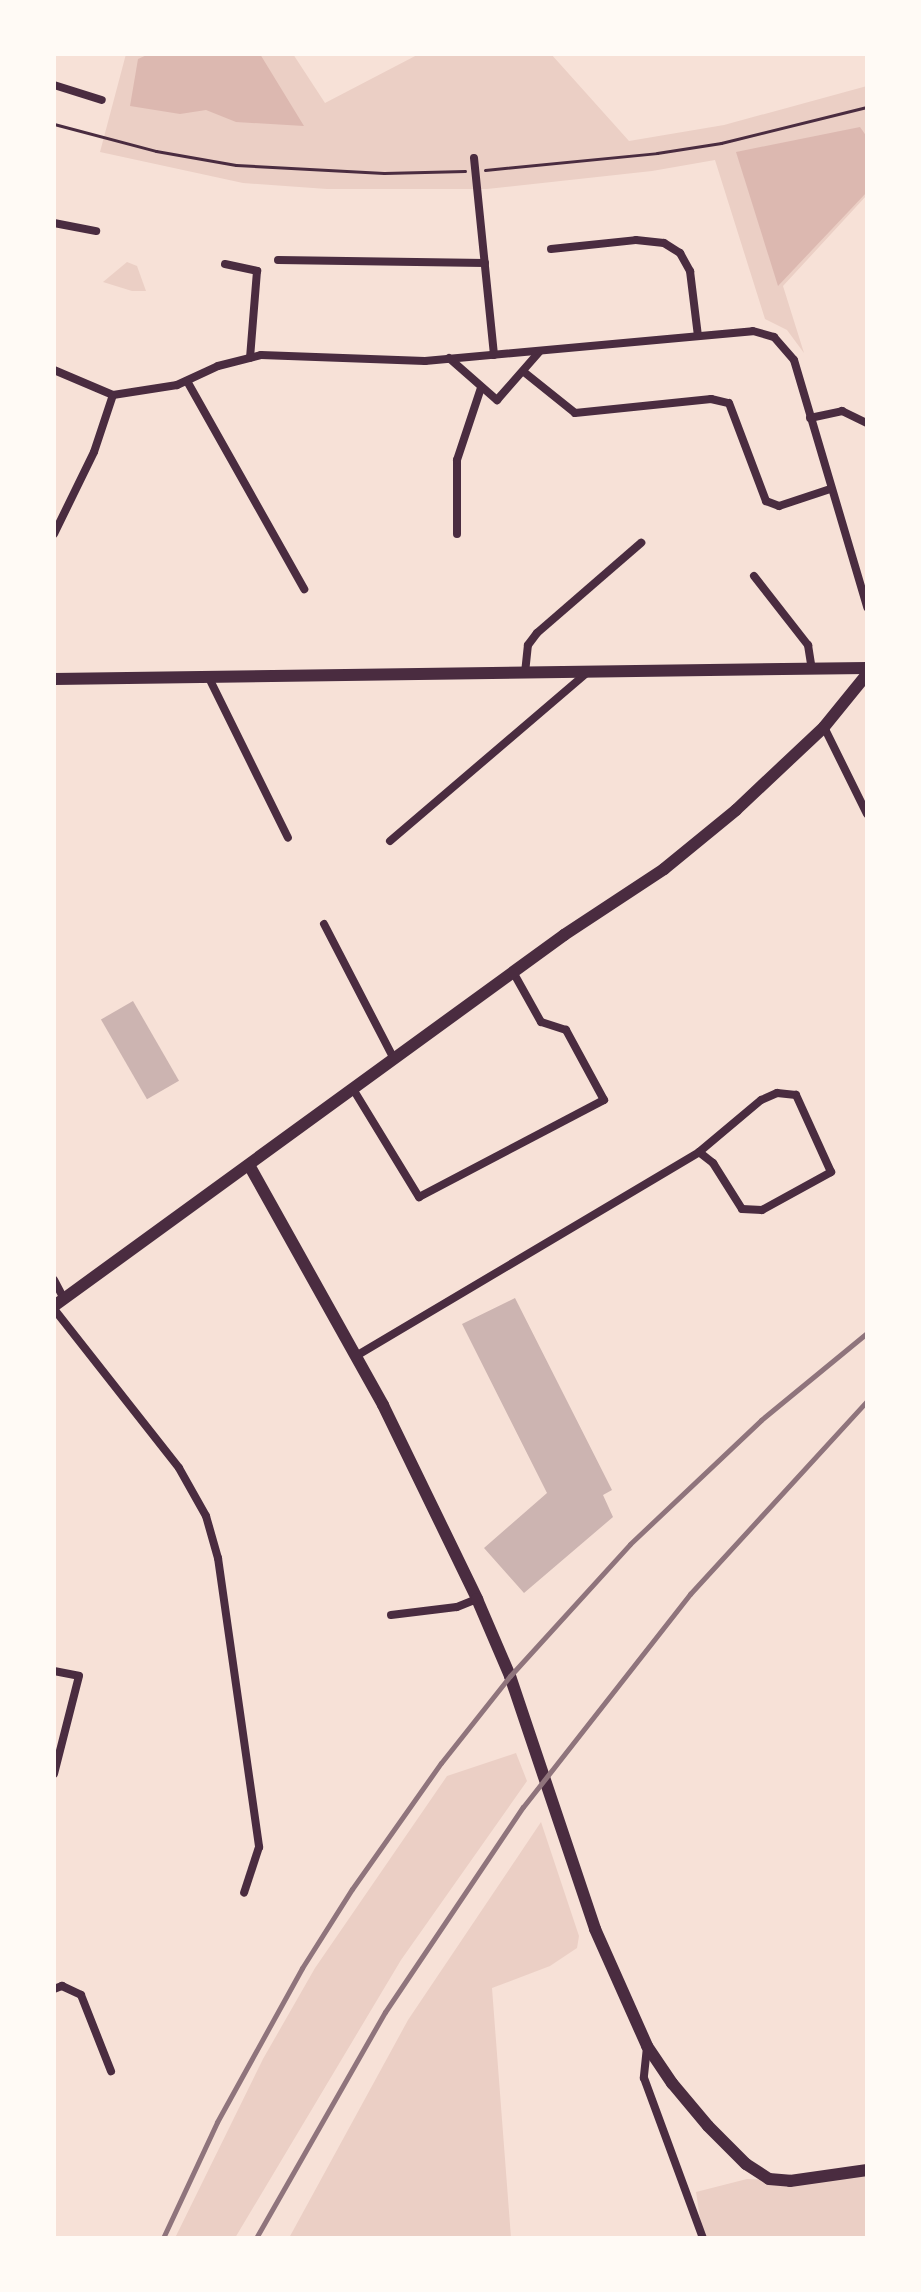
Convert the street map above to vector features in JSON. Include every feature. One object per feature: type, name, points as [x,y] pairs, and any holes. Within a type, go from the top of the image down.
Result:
[{"type":"street","points":[[54,85],[102,100]]},
{"type":"street","points":[[474,158],[494,355]]},
{"type":"street","points":[[54,223],[96,231]]},
{"type":"street","points":[[551,249],[636,240],[664,243],[680,253],[690,271],[698,336]]},
{"type":"street","points":[[278,260],[485,263]]},
{"type":"street","points":[[225,264],[257,271],[250,358]]},
{"type":"street","points":[[54,370],[113,395],[187,381],[218,366],[250,358],[449,358],[753,331],[774,337],[794,360],[867,607]]},
{"type":"street","points":[[449,358],[497,400],[540,351]]},
{"type":"street","points":[[524,372],[575,413],[711,399],[729,403],[766,501],[779,506],[830,489]]},
{"type":"street","points":[[187,381],[304,589]]},
{"type":"street","points":[[457,534],[457,460],[481,388]]},
{"type":"street","points":[[54,534],[94,452],[113,395]]},
{"type":"street","points":[[810,418],[842,411],[867,423]]},
{"type":"street","points":[[525,673],[528,645],[537,633],[641,543]]},
{"type":"street","points":[[754,576],[808,645],[812,669]]},
{"type":"street","points":[[54,679],[386,672],[867,671]]},
{"type":"street","points":[[57,1305],[513,972],[664,869],[736,810],[824,727],[867,671]]},
{"type":"street","points":[[390,841],[588,672]]},
{"type":"street","points":[[209,678],[288,838]]},
{"type":"street","points":[[824,727],[867,814]]},
{"type":"street","points":[[324,924],[394,1059]]},
{"type":"street","points":[[353,1089],[419,1197],[604,1100],[566,1030],[541,1022],[513,972]]},
{"type":"street","points":[[356,1356],[699,1152],[761,1100],[777,1093],[796,1095],[831,1172],[762,1210],[742,1209],[713,1163],[699,1152]]},
{"type":"street","points":[[249,1165],[356,1356],[477,1599],[510,1676],[601,1944],[647,2046],[672,2083],[708,2126],[746,2164],[769,2179],[790,2181],[867,2170]]},
{"type":"street","points":[[54,1280],[57,1305],[179,1468],[206,1516],[218,1558],[259,1847],[244,1893]]},
{"type":"street","points":[[391,1615],[457,1607],[477,1599]]},
{"type":"street","points":[[54,1671],[79,1676],[54,1774]]},
{"type":"street","points":[[54,1989],[62,1986],[81,1995],[111,2071]]},
{"type":"street","points":[[647,2046],[644,2078],[703,2238]]},
{"type":"path","points":[[54,124],[156,151],[280,170],[384,173],[475,170],[642,155],[721,143],[867,107]]},
{"type":"shaded area","points":[[126,54],[293,54],[325,103],[419,54],[551,54],[629,141],[724,125],[867,86],[867,195],[783,286],[804,353],[787,330],[765,319],[715,160],[652,171],[487,189],[327,189],[243,183],[100,152]]},
{"type":"shaded area","points":[[149,54],[260,54],[304,126],[236,122],[206,110],[180,114],[130,106],[138,59]]},
{"type":"shaded area","points":[[860,127],[867,137],[867,192],[778,286],[736,152]]},
{"type":"shaded area","points":[[127,262],[137,266],[146,291],[132,291],[103,282]]},
{"type":"shaded area","points":[[516,1753],[527,1781],[401,1960],[235,2238],[175,2238],[263,2059],[315,1968],[447,1776]]},
{"type":"shaded area","points":[[541,1822],[579,1936],[577,1948],[550,1966],[492,1988],[511,2238],[289,2238],[408,2020]]},
{"type":"shaded area","points":[[867,2174],[867,2238],[703,2238],[696,2192],[747,2179],[807,2181]]},
{"type":"building","points":[[133,1001],[179,1081],[147,1099],[101,1020]]},
{"type":"building","points":[[515,1298],[612,1490],[603,1495],[613,1517],[524,1593],[484,1548],[547,1493],[462,1324]]},
{"type":"railway","points":[[163,2238],[217,2122],[302,1968],[352,1889],[441,1763],[510,1676],[630,1544],[761,1420],[867,1333]]},
{"type":"railway","points":[[256,2238],[385,2012],[523,1807],[690,1594],[867,1401]]}]
